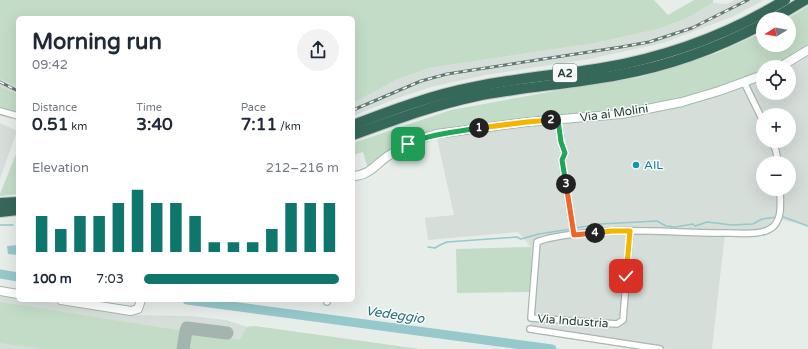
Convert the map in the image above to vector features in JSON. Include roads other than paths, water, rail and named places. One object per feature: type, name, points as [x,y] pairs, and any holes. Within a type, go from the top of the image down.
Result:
[{"type":"highway","name":"A2","points":[[355,124],[414,103],[473,87],[604,67],[666,53],[721,33],[752,19],[785,0]]},
{"type":"highway","points":[[785,12],[806,0]]},
{"type":"highway","name":"A2","points":[[355,134],[413,113],[476,96],[598,79],[651,68],[713,48],[756,27]]},
{"type":"highway","points":[[0,203],[16,202]]},
{"type":"highway","points":[[0,212],[16,210]]},
{"type":"street","points":[[792,60],[808,50]]},
{"type":"street","name":"Via ai Molini","points":[[355,176],[369,172],[386,158],[408,144],[436,134],[527,122],[622,114],[682,102],[756,78]]},
{"type":"street","points":[[744,82],[757,108]]},
{"type":"street","points":[[0,111],[16,115]]},
{"type":"street","points":[[558,120],[561,142],[565,153],[562,160],[574,235]]},
{"type":"street","name":"Via Industria","points":[[630,231],[623,320],[617,324],[531,318],[537,242],[552,238],[612,231],[630,231],[756,233],[766,231],[773,227],[779,216],[780,196]]},
{"type":"street","points":[[0,291],[16,294]]},
{"type":"street","points":[[73,302],[128,311],[135,311],[140,304]]},
{"type":"street","points":[[530,329],[660,349]]},
{"type":"water","points":[[16,245],[16,255],[8,254],[7,246]]},
{"type":"waterway","points":[[781,216],[808,226]]},
{"type":"waterway","points":[[575,228],[600,224],[657,221],[666,226],[675,227],[693,224],[695,226],[707,222],[732,225],[753,224],[762,219],[777,217]]},
{"type":"waterway","points":[[0,225],[13,225]]},
{"type":"waterway","points":[[428,247],[435,248],[447,242],[517,237],[521,239],[539,234],[571,229]]},
{"type":"waterway","name":"Vedeggio","points":[[0,274],[16,277]]},
{"type":"waterway","name":"Vedeggio","points":[[202,302],[552,349]]},
{"type":"railway","points":[[355,109],[421,81],[447,74],[649,42],[692,28],[748,0]]},
{"type":"railway","points":[[0,82],[16,90]]},
{"type":"place","name":"AIL","points":[[636,165]]}]
